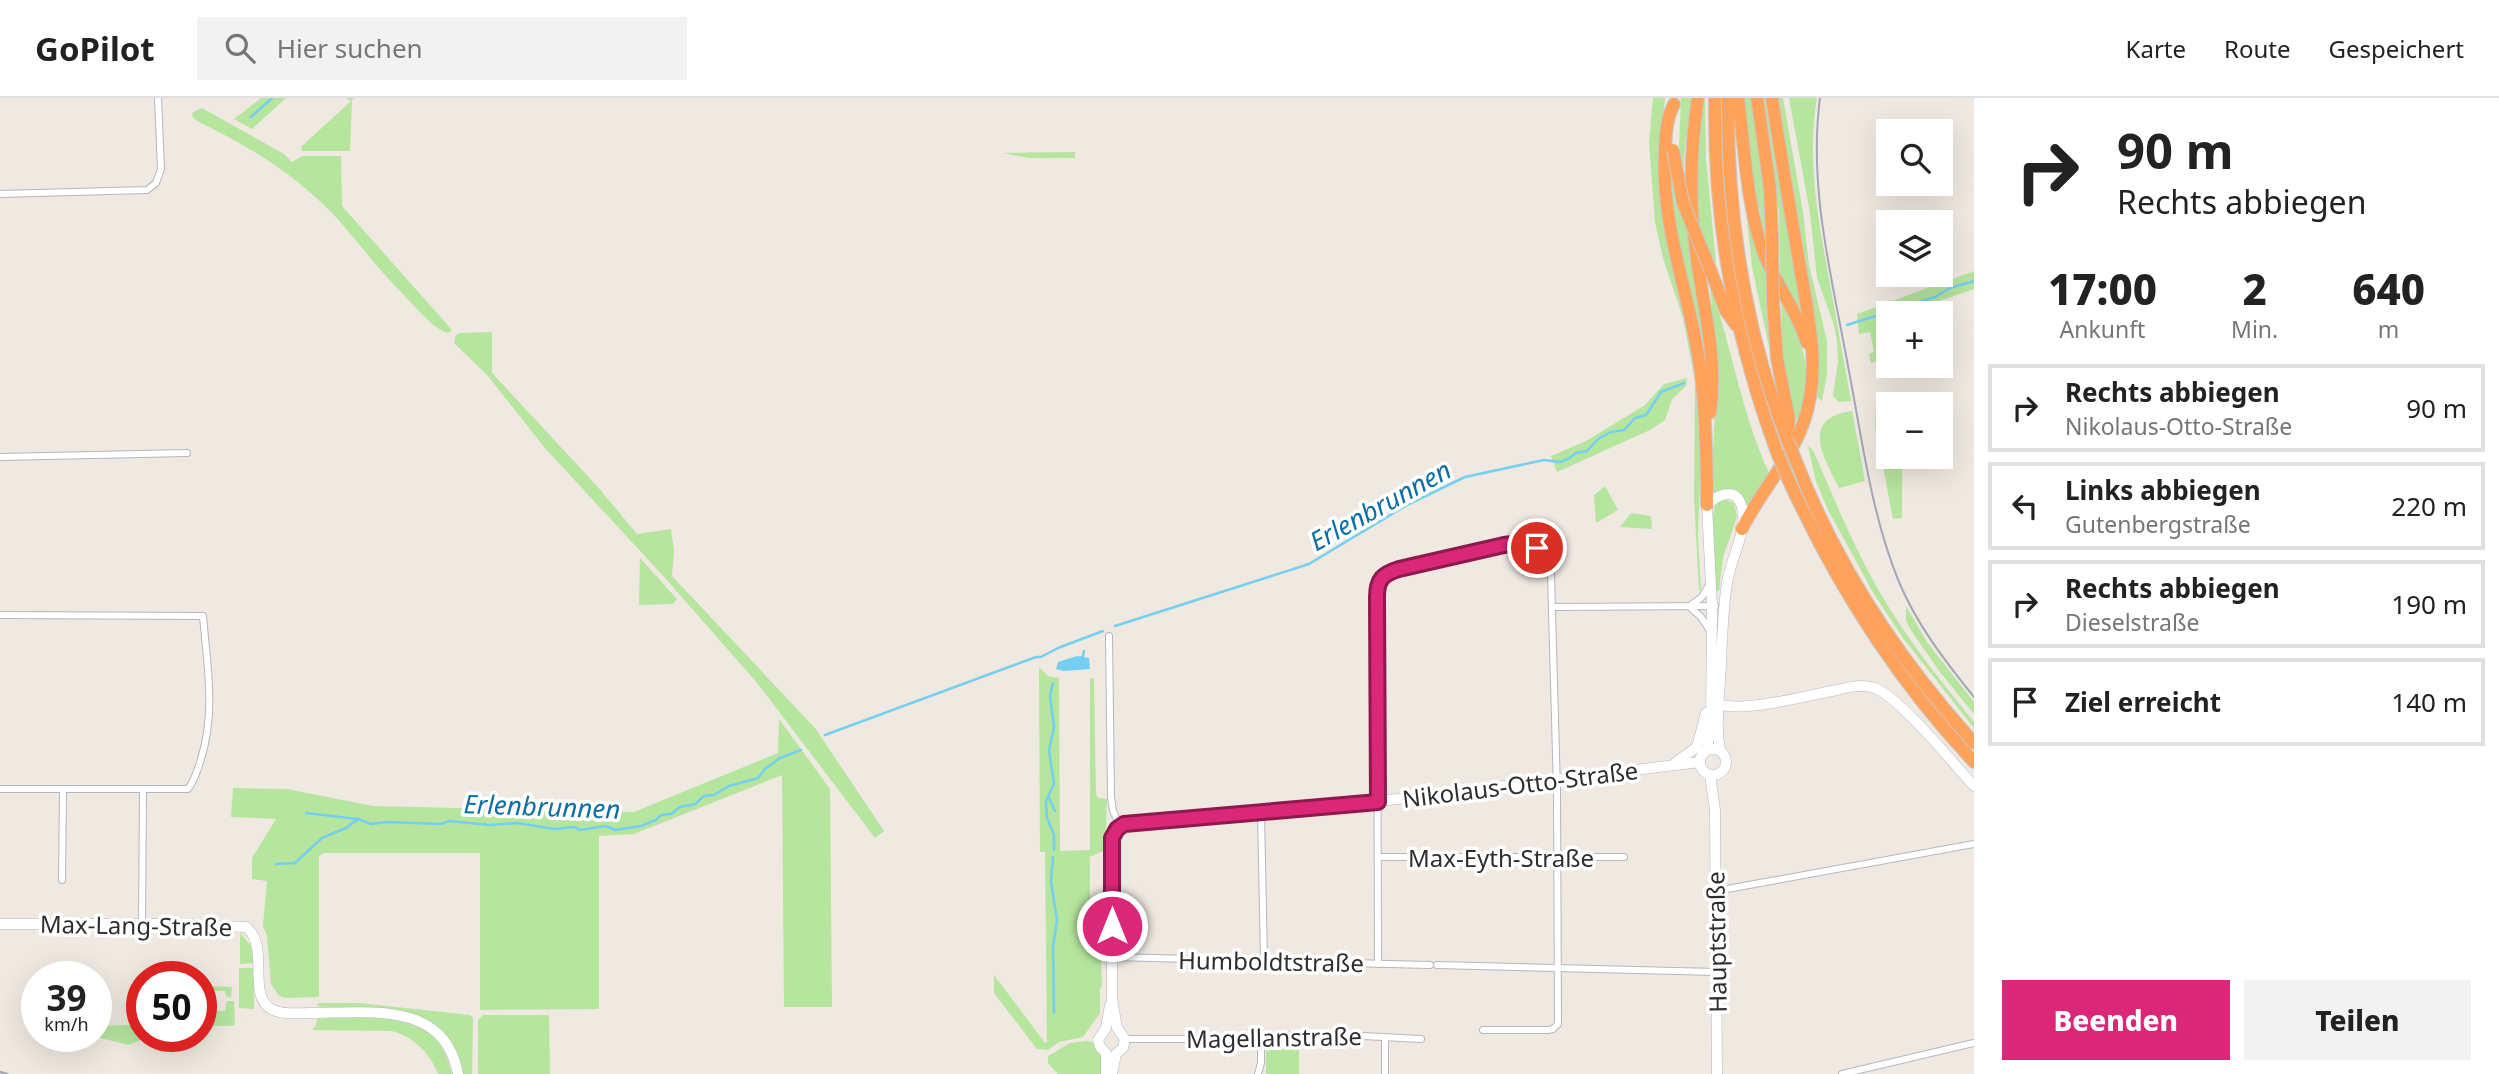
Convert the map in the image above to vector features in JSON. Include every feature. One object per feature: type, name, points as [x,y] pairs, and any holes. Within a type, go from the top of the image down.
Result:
[{"type":"highway","points":[[1698,98],[1690,188],[1695,250],[1712,352],[1712,404],[1707,437]]},
{"type":"highway","points":[[1715,98],[1715,162],[1721,224],[1738,328],[1778,455],[1834,572],[1872,633],[1924,705],[1974,762]]},
{"type":"highway","points":[[1728,98],[1732,198],[1743,279],[1767,381],[1787,439],[1830,537],[1883,627],[1933,695],[1974,743]]},
{"type":"highway","points":[[1738,98],[1749,190],[1760,243],[1772,272],[1800,323],[1811,357]]},
{"type":"highway","points":[[1757,98],[1768,175],[1777,359],[1789,419],[1787,439]]},
{"type":"highway","points":[[1742,529],[1756,502],[1781,467],[1803,424],[1811,385],[1810,325],[1772,98]]},
{"type":"highway","points":[[1675,101],[1668,116],[1665,136],[1666,205],[1698,354],[1707,437],[1707,505]]},
{"type":"highway","points":[[1675,101],[1674,150],[1682,203],[1726,311],[1738,328]]},
{"type":"main road","points":[[1742,529],[1730,566],[1724,603],[1713,698],[1711,724],[1707,750],[1702,755],[1709,771],[1727,762],[1720,750],[1713,698],[1707,505],[1725,493],[1738,498],[1742,505],[1742,529]]},
{"type":"main road","points":[[1713,698],[1729,707],[1756,705],[1864,685],[1878,689],[1900,707],[1974,786]]},
{"type":"main road","points":[[1670,766],[1697,747],[1713,698]]},
{"type":"main road","points":[[1707,750],[1720,750]]},
{"type":"main road","name":"Nikolaus-Otto-Straße","points":[[1120,826],[1139,821],[1378,802],[1670,766],[1709,771]]},
{"type":"main road","name":"Hauptstraße","points":[[1709,771],[1715,810],[1717,1074]]},
{"type":"main road","points":[[1111,1053],[1100,1047],[1098,1040],[1112,1028],[1112,844],[1113,835],[1120,826]]},
{"type":"main road","name":"Max-Lang-Straße","points":[[0,923],[237,925],[251,931],[257,943],[260,988],[264,1000],[274,1010],[291,1013],[379,1013],[414,1018],[428,1025],[443,1038],[452,1052],[457,1074]]},
{"type":"main road","points":[[1111,1053],[1123,1048],[1125,1039],[1112,1028]]},
{"type":"main road","points":[[1106,1074],[1111,1053]]},
{"type":"main road","points":[[1111,1053],[1112,1074]]},
{"type":"street","points":[[0,194],[141,191],[152,187],[162,169],[158,98]]},
{"type":"street","points":[[0,457],[187,453]]},
{"type":"street","points":[[1378,964],[1377,585],[1384,575],[1399,569],[1504,545],[1524,544],[1544,554],[1550,566],[1556,779],[1557,1026],[1548,1030],[1483,1030]]},
{"type":"street","points":[[1690,606],[1702,597],[1711,582]]},
{"type":"street","points":[[1552,607],[1712,606],[1724,603]]},
{"type":"street","points":[[1690,606],[1712,633]]},
{"type":"street","points":[[0,615],[203,616],[211,709],[206,740],[194,781],[188,789],[0,789]]},
{"type":"street","points":[[1109,636],[1111,797],[1113,811],[1120,826]]},
{"type":"street","points":[[62,880],[63,789]]},
{"type":"street","points":[[142,924],[143,789]]},
{"type":"street","points":[[1261,812],[1264,961]]},
{"type":"street","points":[[1716,891],[1974,844]]},
{"type":"street","name":"Max-Eyth-Straße","points":[[1379,857],[1624,857]]},
{"type":"street","name":"Humboldtstraße","points":[[1112,957],[1717,972]]},
{"type":"street","name":"Magellanstraße","points":[[1125,1039],[1261,1039],[1266,1035],[1300,1035],[1322,1039],[1344,1035],[1376,1035],[1385,1038],[1421,1039]]},
{"type":"street","points":[[1385,1038],[1385,1074]]},
{"type":"street","points":[[1258,1074],[1261,1039]]},
{"type":"street","points":[[1842,1074],[1974,1043]]},
{"type":"green space","points":[[261,98],[286,98],[252,129],[234,119]]},
{"type":"green space","points":[[345,98],[354,98],[350,151],[302,151],[301,147],[351,101]]},
{"type":"green space","points":[[1653,98],[1665,98],[1660,150],[1689,319],[1702,423],[1698,535],[1701,591],[1694,499],[1695,381],[1683,318],[1663,258],[1655,222],[1649,143]]},
{"type":"green space","points":[[1681,98],[1694,98],[1689,136],[1686,136],[1683,174],[1679,149]]},
{"type":"green space","points":[[1701,98],[1705,98],[1706,159],[1716,263],[1713,263],[1696,220],[1695,192]]},
{"type":"green space","points":[[1744,98],[1753,98],[1768,236],[1765,236],[1759,208],[1756,208]]},
{"type":"green space","points":[[1762,98],[1767,98],[1802,317],[1780,278],[1779,212]]},
{"type":"green space","points":[[1777,98],[1783,98],[1803,212],[1809,265],[1827,341],[1827,374],[1822,401],[1816,396]]},
{"type":"green space","points":[[1789,98],[1817,98],[1813,145],[1815,192],[1851,401],[1839,402],[1833,396],[1838,362],[1837,341],[1817,278],[1810,213]]},
{"type":"green space","points":[[202,108],[284,154],[292,162],[302,156],[341,156],[342,206],[452,330],[448,333],[442,331],[423,315],[317,198],[285,172],[197,121],[192,116],[193,112]]},
{"type":"green space","points":[[1075,152],[1075,158],[1029,158],[1003,153]]},
{"type":"green space","points":[[1670,167],[1688,235],[1691,264],[1694,265],[1708,345],[1705,372],[1674,223],[1669,189]]},
{"type":"green space","points":[[1742,175],[1765,266],[1769,347],[1752,267]]},
{"type":"green space","points":[[1974,271],[1974,289],[1939,301],[1892,301],[1930,287],[1953,287],[1953,279]]},
{"type":"green space","points":[[1709,281],[1751,426],[1769,473],[1747,510],[1733,491],[1726,489],[1711,494],[1716,389]]},
{"type":"green space","points":[[1781,295],[1805,359],[1806,386],[1800,416],[1796,420],[1783,364]]},
{"type":"green space","points":[[1876,307],[1876,361],[1871,363],[1869,354],[1874,352],[1870,332],[1859,334],[1857,314]]},
{"type":"green space","points":[[492,332],[492,373],[597,486],[637,534],[671,529],[674,551],[672,576],[815,728],[884,831],[875,838],[758,684],[544,447],[488,376],[454,343],[456,335],[460,333]]},
{"type":"green space","points":[[1687,378],[1686,386],[1672,399],[1665,420],[1650,430],[1557,472],[1551,456],[1586,441],[1645,405],[1664,384]]},
{"type":"green space","points":[[1852,411],[1865,481],[1839,488],[1822,451],[1821,430],[1826,421]]},
{"type":"green space","points":[[1808,446],[1813,450],[1852,539],[1889,608],[1974,722],[1974,728],[1903,638],[1874,594],[1827,508],[1816,481]]},
{"type":"green space","points":[[1883,469],[1902,469],[1902,518],[1893,519]]},
{"type":"green space","points":[[1605,486],[1618,510],[1596,523],[1594,495]]},
{"type":"green space","points":[[1723,499],[1734,503],[1737,517],[1723,557],[1719,591],[1716,591],[1713,515],[1715,506]]},
{"type":"green space","points":[[1631,513],[1651,516],[1652,529],[1620,527]]},
{"type":"green space","points":[[640,558],[677,599],[673,604],[639,605]]},
{"type":"green space","points":[[1906,606],[1927,642],[1974,702],[1974,714],[1912,632],[1906,621]]},
{"type":"green space","points":[[1039,667],[1048,676],[1059,678],[1060,851],[1090,850],[1090,678],[1094,679],[1096,794],[1098,798],[1107,799],[1105,850],[1090,857],[1090,925],[1092,928],[1100,928],[1100,1013],[1083,1037],[1059,1042],[1048,1050],[1037,1049],[994,993],[994,975],[1045,1043],[1047,1042],[1045,852],[1040,852]]},
{"type":"green space","points":[[779,719],[830,789],[832,1007],[784,1007],[782,775],[634,834],[599,836],[599,1009],[480,1010],[480,853],[323,853],[319,857],[319,997],[285,998],[279,996],[271,984],[267,936],[263,926],[267,881],[252,879],[252,858],[276,819],[231,817],[233,788],[287,789],[373,806],[634,812],[778,753]]},
{"type":"green space","points":[[240,933],[251,946],[253,963],[240,964]]},
{"type":"green space","points":[[239,968],[254,968],[254,1009],[239,1008]]},
{"type":"green space","points":[[217,986],[232,987],[231,998],[226,996],[225,991],[217,991]]},
{"type":"green space","points":[[227,1001],[234,1001],[233,1026],[217,1026],[217,1011],[225,1011]]},
{"type":"green space","points":[[318,1003],[359,1003],[470,1015],[473,1018],[472,1074],[462,1074],[453,1048],[440,1030],[424,1018],[386,1009],[317,1006]]},
{"type":"green space","points":[[483,1015],[549,1015],[550,1074],[478,1074],[478,1020]]},
{"type":"green space","points":[[317,1019],[395,1019],[425,1029],[446,1054],[452,1074],[438,1074],[431,1059],[420,1047],[407,1037],[392,1031],[312,1030]]},
{"type":"green space","points":[[126,1025],[126,1044],[112,1041],[112,1026]]},
{"type":"green space","points":[[1092,1042],[1102,1056],[1103,1074],[1058,1074],[1048,1063],[1048,1056],[1070,1043]]},
{"type":"green space","points":[[1270,1043],[1299,1043],[1299,1074],[1266,1074],[1266,1047]]},
{"type":"water","points":[[1077,656],[1089,658],[1090,669],[1056,669],[1058,662]]},
{"type":"waterway","points":[[251,117],[272,98]]},
{"type":"waterway","name":"Erlenbrunnen","points":[[1847,325],[1935,297],[1950,288],[1974,281]]},
{"type":"waterway","name":"Erlenbrunnen","points":[[1115,626],[1309,564],[1407,505],[1465,477],[1544,460],[1560,462],[1576,453],[1587,451],[1598,439],[1611,432],[1624,430],[1635,418],[1646,415],[1661,392],[1684,383]]},
{"type":"waterway","name":"Erlenbrunnen","points":[[825,735],[1041,657],[1103,631]]},
{"type":"waterway","points":[[1080,658],[1084,651]]},
{"type":"waterway","points":[[1053,683],[1050,696],[1054,727],[1049,750],[1054,784],[1046,801],[1047,818],[1054,835],[1054,850]]},
{"type":"waterway","name":"Erlenbrunnen","points":[[306,813],[358,819],[371,824],[441,824],[449,821],[490,825],[518,823],[554,829],[575,827],[579,830],[606,826],[615,830],[641,826],[661,815],[671,814],[680,807],[695,804],[704,796],[714,795],[729,786],[758,778],[780,758],[801,750]]},
{"type":"waterway","points":[[1049,798],[1055,811]]},
{"type":"waterway","points":[[276,864],[295,863],[322,838],[346,828],[358,819]]},
{"type":"waterway","points":[[1053,857],[1051,882],[1057,920],[1053,947],[1054,1013]]},
{"type":"tram line","points":[[1820,98],[1817,132],[1819,199],[1874,503],[1889,556],[1906,598],[1932,642],[1974,697]]},
{"type":"railway","points":[[0,1072],[7,1074]]},
{"type":"route","points":[[1112,926],[1112,838],[1124,824],[1378,802],[1379,580],[1399,569],[1513,543],[1537,548]]}]
